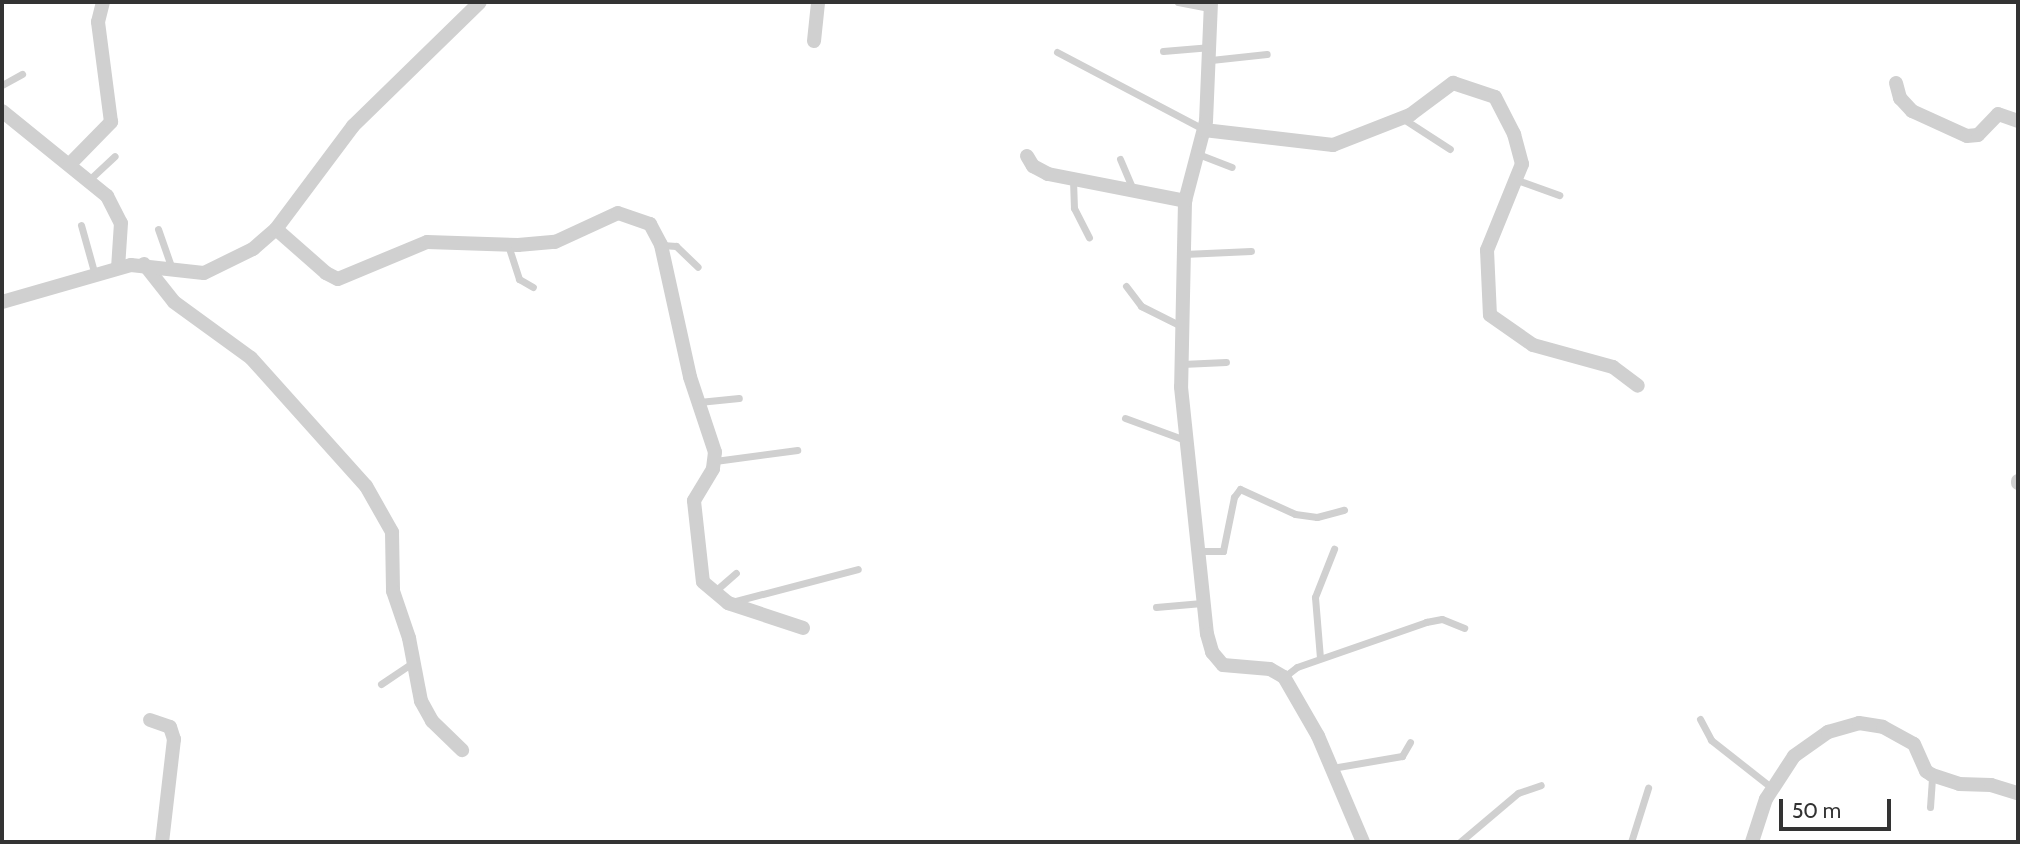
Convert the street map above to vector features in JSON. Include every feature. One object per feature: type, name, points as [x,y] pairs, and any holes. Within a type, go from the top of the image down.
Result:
[{"type":"street","points":[[70,164],[111,122],[98,22],[103,2]]},
{"type":"street","points":[[2,302],[118,268],[144,264],[204,273],[258,245],[276,229],[339,141],[480,2]]},
{"type":"street","points":[[814,41],[818,2]]},
{"type":"street","points":[[1211,5],[1211,53],[1204,130],[1185,201],[1182,326],[1185,440],[1202,603],[1212,652],[1223,665],[1270,669],[1284,677],[1332,768],[1363,842]]},
{"type":"street","points":[[1204,130],[1333,145],[1401,118],[1453,83],[1495,97],[1517,145],[1522,164],[1487,250],[1490,315],[1533,345],[1612,367],[1638,386]]},
{"type":"street","points":[[1896,83],[1900,98],[1912,111],[1967,136],[1978,135],[1998,114],[2018,121]]},
{"type":"street","points":[[2,111],[89,180],[118,214],[122,235],[118,268]]},
{"type":"street","points":[[1027,156],[1039,170],[1073,180],[1185,201]]},
{"type":"street","points":[[276,229],[326,273],[338,279],[427,242],[508,245],[555,242],[618,213],[650,224],[661,245],[715,461],[696,494],[694,511],[703,582],[728,603],[803,628]]},
{"type":"street","points":[[144,264],[174,302],[251,358],[366,486],[392,532],[393,591],[426,711],[462,750]]},
{"type":"street","points":[[150,720],[170,727],[174,739],[162,842]]},
{"type":"street","points":[[1752,842],[1772,788],[1810,742],[1859,723],[1883,727],[1914,744],[1926,771],[1932,775],[1959,784],[1991,785],[2018,793]]},
{"type":"lane","points":[[1178,2],[1211,5]]},
{"type":"lane","points":[[1163,51],[1267,54]]},
{"type":"lane","points":[[1057,52],[1204,130]]},
{"type":"lane","points":[[2,85],[22,74]]},
{"type":"lane","points":[[1401,118],[1450,149]]},
{"type":"lane","points":[[1198,154],[1232,167]]},
{"type":"lane","points":[[89,180],[115,156]]},
{"type":"lane","points":[[1120,159],[1134,192]]},
{"type":"lane","points":[[1073,180],[1074,208],[1089,237]]},
{"type":"lane","points":[[1517,180],[1559,195]]},
{"type":"lane","points":[[81,225],[95,275]]},
{"type":"lane","points":[[158,229],[172,270]]},
{"type":"lane","points":[[508,245],[519,279],[533,287]]},
{"type":"lane","points":[[661,245],[676,246],[698,267]]},
{"type":"lane","points":[[1184,254],[1251,251]]},
{"type":"lane","points":[[1126,286],[1141,306],[1182,326]]},
{"type":"lane","points":[[1182,364],[1226,362]]},
{"type":"lane","points":[[699,402],[739,398]]},
{"type":"lane","points":[[1125,418],[1185,440]]},
{"type":"lane","points":[[715,461],[797,450]]},
{"type":"lane","points":[[1195,551],[1223,551],[1234,497],[1240,489],[1295,514],[1317,516],[1344,510]]},
{"type":"lane","points":[[1320,658],[1315,597],[1334,549]]},
{"type":"lane","points":[[728,603],[858,569]]},
{"type":"lane","points":[[714,592],[736,573]]},
{"type":"lane","points":[[1157,607],[1202,603]]},
{"type":"lane","points":[[1284,677],[1320,658],[1426,622],[1442,619],[1464,628]]},
{"type":"lane","points":[[381,684],[411,664]]},
{"type":"lane","points":[[1700,719],[1719,748],[1772,788]]},
{"type":"lane","points":[[1332,768],[1402,756],[1410,742]]},
{"type":"lane","points":[[1930,807],[1932,775]]},
{"type":"lane","points":[[1460,842],[1517,793],[1541,785]]},
{"type":"lane","points":[[1631,842],[1647,788]]}]
